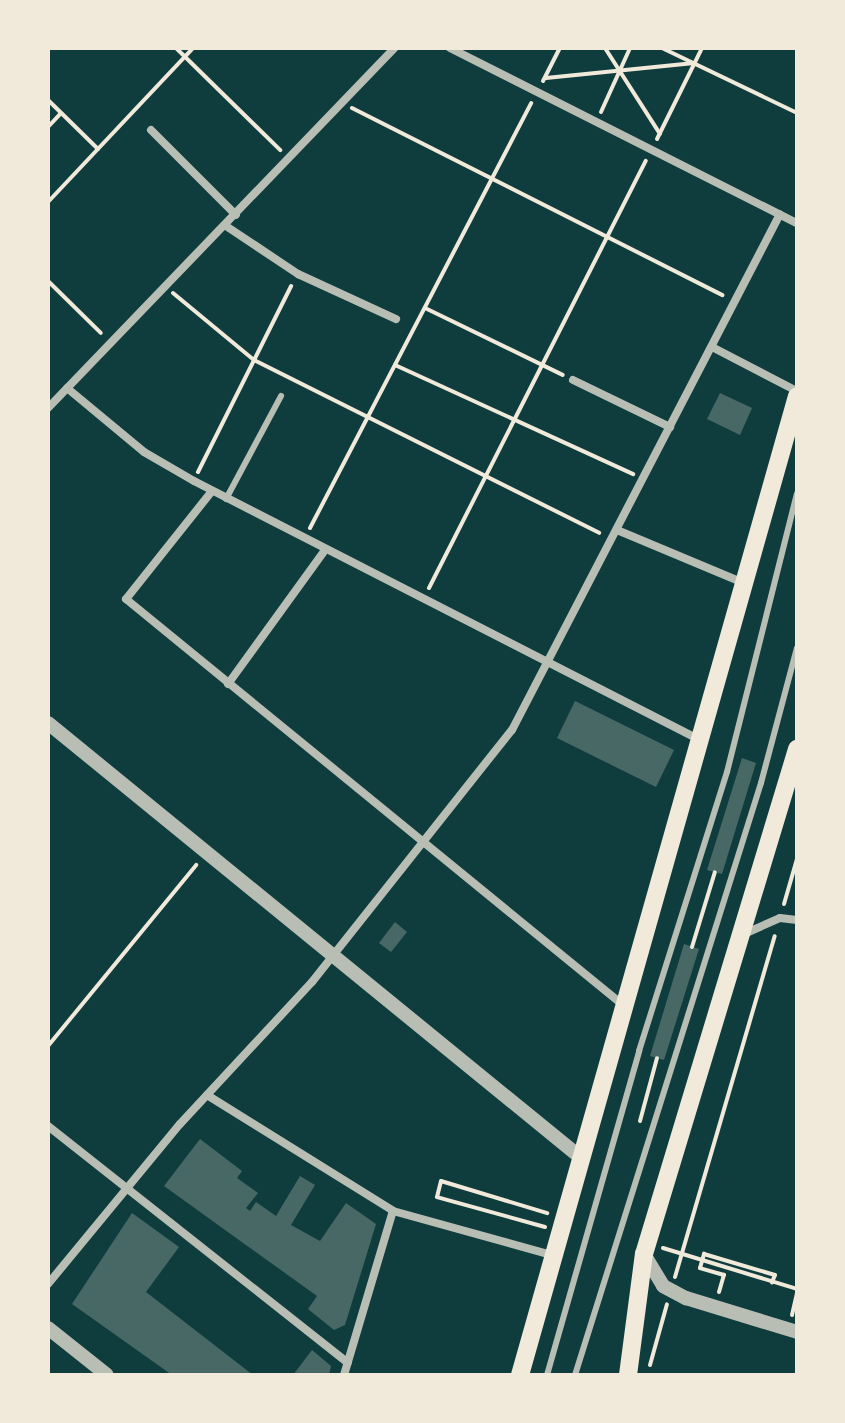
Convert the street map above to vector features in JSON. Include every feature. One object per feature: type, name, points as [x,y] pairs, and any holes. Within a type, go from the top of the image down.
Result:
[{"type":"highway","points":[[520,1375],[797,393]]},
{"type":"highway","points":[[628,1375],[644,1254],[744,934],[797,749]]},
{"type":"highway","points":[[508,1375],[552,1255]]},
{"type":"street","points":[[48,408],[345,104],[394,48]]},
{"type":"street","points":[[450,48],[797,223]]},
{"type":"street","points":[[151,130],[236,215]]},
{"type":"street","points":[[48,1284],[207,1095],[335,954],[512,730],[780,214]]},
{"type":"street","points":[[226,226],[298,274],[396,319]]},
{"type":"street","points":[[712,347],[797,393]]},
{"type":"street","points":[[573,380],[670,427]]},
{"type":"street","points":[[67,388],[144,452],[226,499],[699,739]]},
{"type":"street","points":[[212,491],[126,599],[623,1005]]},
{"type":"street","points":[[617,530],[744,583]]},
{"type":"street","points":[[228,684],[325,550]]},
{"type":"street","points":[[48,723],[335,954],[580,1157]]},
{"type":"street","points":[[744,934],[780,918],[797,920]]},
{"type":"street","points":[[207,1095],[393,1211],[552,1255]]},
{"type":"street","points":[[48,1126],[348,1363]]},
{"type":"street","points":[[344,1375],[393,1211]]},
{"type":"street","points":[[644,1254],[655,1276],[671,1291],[794,1326]]},
{"type":"street","points":[[48,1328],[107,1375]]},
{"type":"lane","points":[[226,499],[281,396]]},
{"type":"lane","points":[[547,1375],[639,1051],[727,772],[797,494]]},
{"type":"lane","points":[[575,1375],[761,783],[797,648]]},
{"type":"path","points":[[176,48],[290,160]]},
{"type":"path","points":[[48,202],[193,48]]},
{"type":"path","points":[[305,539],[560,48]]},
{"type":"path","points":[[605,48],[660,134]]},
{"type":"path","points":[[597,121],[630,48]]},
{"type":"path","points":[[662,48],[797,113]]},
{"type":"path","points":[[423,599],[702,48]]},
{"type":"path","points":[[544,78],[694,63]]},
{"type":"path","points":[[48,100],[98,149]]},
{"type":"path","points":[[345,104],[735,302]]},
{"type":"path","points":[[48,127],[61,113]]},
{"type":"path","points":[[194,481],[298,274]]},
{"type":"path","points":[[48,281],[112,342]]},
{"type":"path","points":[[166,287],[254,360],[612,539]]},
{"type":"path","points":[[425,308],[573,380]]},
{"type":"path","points":[[395,365],[643,479]]},
{"type":"path","points":[[48,1046],[208,851]]},
{"type":"path","points":[[647,1375],[797,859]]},
{"type":"path","points":[[692,947],[715,872]]},
{"type":"path","points":[[646,1097],[657,1058]]},
{"type":"path","points":[[441,1181],[437,1197],[529,1223]]},
{"type":"path","points":[[717,1300],[724,1275],[700,1268],[704,1254],[775,1275],[772,1282],[797,1292],[794,1326]]},
{"type":"building","points":[[720,393],[752,408],[740,435],[707,419]]},
{"type":"building","points":[[575,701],[674,750],[656,787],[557,738]]},
{"type":"building","points":[[742,758],[756,763],[722,874],[707,870]]},
{"type":"building","points":[[395,922],[407,932],[391,952],[379,943]]},
{"type":"building","points":[[684,944],[699,949],[664,1060],[650,1056]]},
{"type":"building","points":[[200,1139],[242,1171],[237,1178],[258,1193],[246,1208],[250,1211],[256,1202],[276,1216],[300,1176],[315,1185],[291,1225],[320,1241],[346,1203],[376,1224],[345,1325],[334,1330],[308,1309],[317,1296],[164,1186]]},
{"type":"building","points":[[132,1213],[179,1247],[146,1292],[253,1375],[172,1375],[72,1304]]},
{"type":"building","points":[[312,1350],[331,1366],[329,1375],[293,1375]]}]
